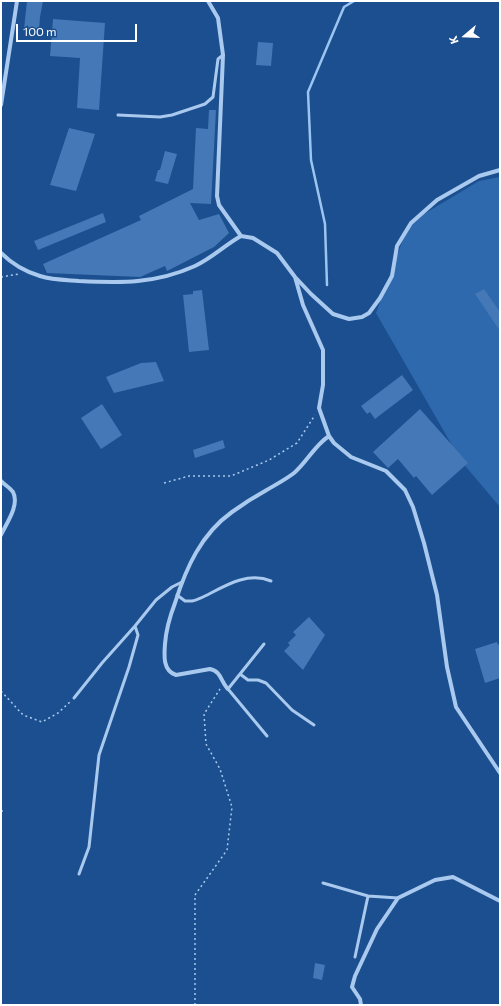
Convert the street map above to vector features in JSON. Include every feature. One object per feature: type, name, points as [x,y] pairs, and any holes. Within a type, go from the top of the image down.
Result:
[{"type":"street","points":[[1,104],[17,1]]},
{"type":"street","points":[[208,1],[218,18],[223,55],[217,196],[219,205],[241,236]]},
{"type":"street","points":[[1,253],[12,262],[31,273],[51,279],[109,282],[145,281],[170,275],[194,266],[241,236],[253,238],[277,253],[295,277],[333,314],[349,319],[362,317],[369,313],[380,298],[392,276],[397,246],[412,223],[438,200],[479,176],[500,170]]},
{"type":"street","points":[[295,277],[303,305],[323,350],[323,385],[319,408],[329,436],[334,443],[351,457],[386,471],[405,490],[415,514],[437,595],[447,667],[456,708],[500,773]]},
{"type":"street","points":[[228,689],[223,684],[220,676],[214,670],[210,669],[176,675],[172,674],[167,667],[164,657],[165,642],[171,614],[182,582],[200,546],[218,524],[230,513],[251,498],[293,474],[303,465],[321,441],[329,436]]},
{"type":"street","points":[[1,481],[10,489],[14,497],[12,511],[1,535]]},
{"type":"street","points":[[361,1005],[360,999],[352,987],[354,976],[377,929],[398,898],[435,880],[453,877],[500,900]]},
{"type":"lane","points":[[118,115],[160,117],[172,115],[204,104],[213,97],[218,59],[223,55]]},
{"type":"lane","points":[[177,595],[185,601],[192,601],[242,579],[259,578],[271,581]]},
{"type":"lane","points":[[74,698],[102,663],[163,593],[182,582]]},
{"type":"lane","points":[[79,874],[89,847],[98,756],[129,667],[138,635],[135,626]]},
{"type":"lane","points":[[264,644],[228,689],[267,736]]},
{"type":"lane","points":[[240,674],[248,680],[258,680],[266,683],[292,710],[314,725]]},
{"type":"lane","points":[[324,883],[368,896],[398,898]]},
{"type":"lane","points":[[355,957],[368,896]]},
{"type":"path","points":[[1,277],[31,273]]},
{"type":"path","points":[[164,484],[188,476],[231,476],[269,460],[297,442],[319,408]]},
{"type":"path","points":[[195,1005],[195,895],[227,850],[232,807],[220,769],[206,744],[204,714],[223,684]]},
{"type":"path","points":[[1,691],[23,714],[42,722],[58,713],[74,698]]},
{"type":"shaded area","points":[[500,177],[500,507],[461,461],[376,313],[409,223],[479,181]]},
{"type":"building","points":[[27,1],[43,1],[39,30],[24,29]]},
{"type":"building","points":[[53,19],[105,23],[99,110],[77,108],[80,58],[50,56]]},
{"type":"building","points":[[258,42],[273,43],[271,66],[256,65]]},
{"type":"building","points":[[209,110],[216,110],[211,204],[190,203],[199,220],[219,214],[229,233],[214,247],[167,271],[165,266],[140,277],[47,273],[43,264],[141,220],[139,216],[193,189],[196,128],[208,129]]},
{"type":"building","points":[[69,128],[95,134],[76,191],[50,185]]},
{"type":"building","points":[[165,151],[177,154],[168,184],[155,181],[158,170],[160,170]]},
{"type":"building","points":[[103,213],[106,222],[38,250],[34,241]]},
{"type":"building","points":[[484,289],[500,312],[500,331],[475,294]]},
{"type":"building","points":[[202,290],[209,350],[189,352],[183,295],[193,294],[193,291]]},
{"type":"building","points":[[156,362],[164,381],[114,393],[106,377],[141,363]]},
{"type":"building","points":[[402,375],[413,390],[375,419],[370,412],[367,414],[361,406]]},
{"type":"building","points":[[102,404],[122,435],[101,449],[81,418]]},
{"type":"building","points":[[420,409],[468,463],[432,495],[416,476],[414,478],[398,459],[388,468],[373,452]]},
{"type":"building","points":[[223,440],[225,448],[195,458],[193,450]]},
{"type":"building","points":[[309,617],[325,635],[303,670],[284,651],[290,645],[288,643],[296,635],[293,632]]},
{"type":"building","points":[[497,642],[498,645],[500,644],[500,678],[485,683],[475,649]]},
{"type":"building","points":[[315,963],[325,965],[322,980],[313,978]]},
{"type":"waterway","points":[[327,285],[325,224],[311,160],[308,92],[344,7],[354,1]]}]
